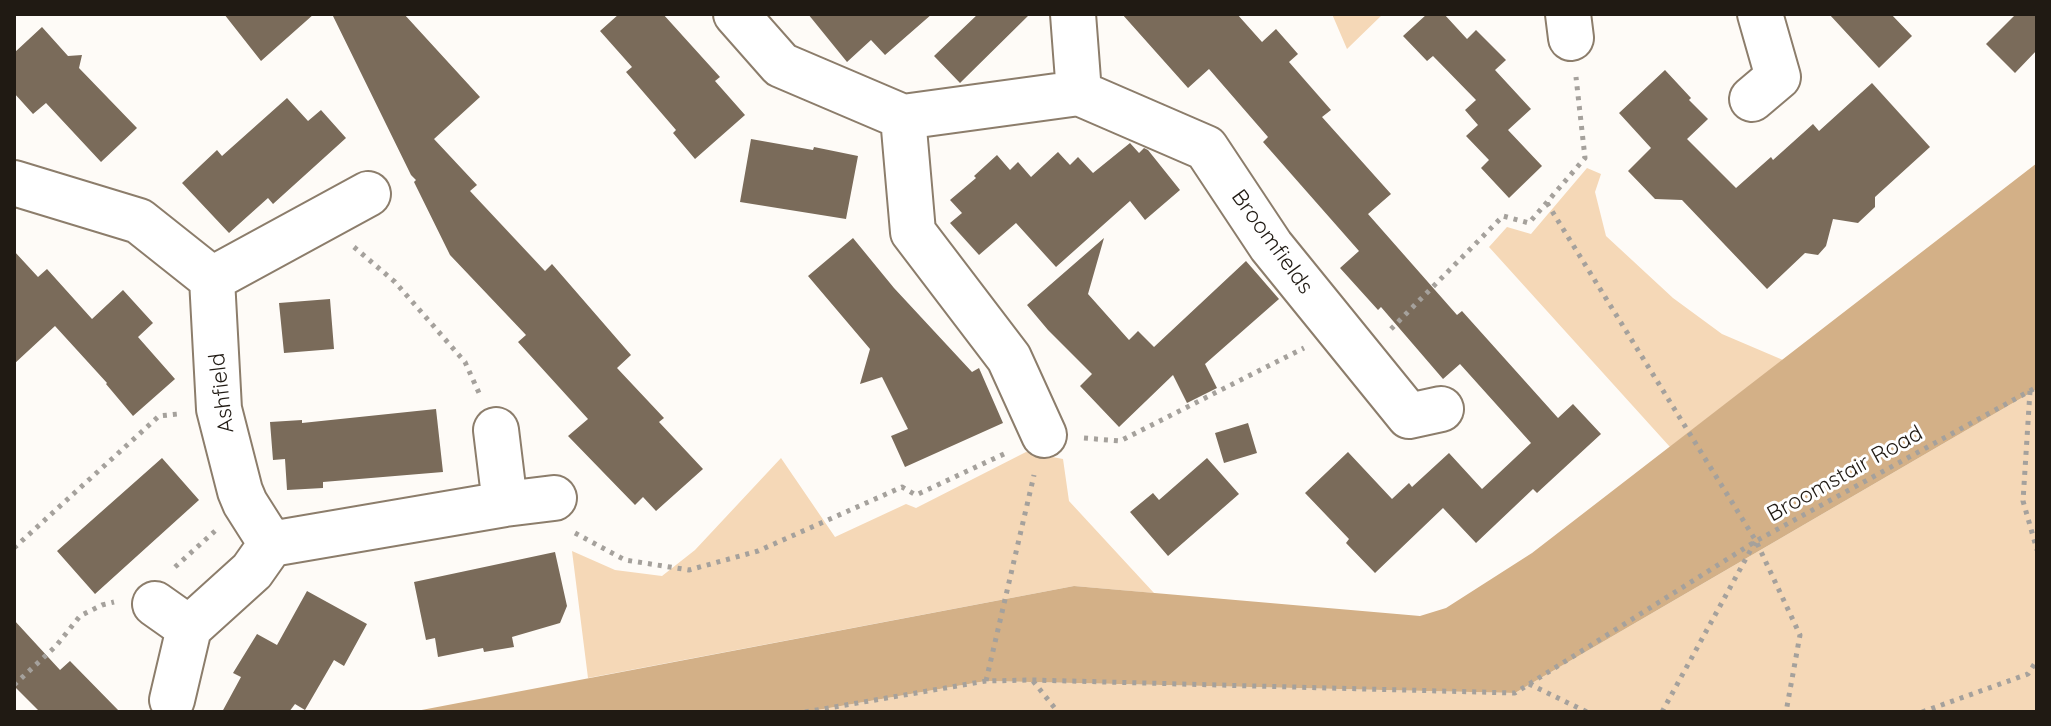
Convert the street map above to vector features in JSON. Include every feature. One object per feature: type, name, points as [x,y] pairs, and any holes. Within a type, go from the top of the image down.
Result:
[{"type":"street","points":[[736,14],[781,65],[903,117],[1079,93],[1073,14]]},
{"type":"street","points":[[1760,14],[1778,83]]},
{"type":"street","name":"Broomfields","points":[[1079,93],[1206,148],[1271,246],[1409,416],[1441,409]]},
{"type":"street","points":[[903,117],[913,232],[1009,358],[1044,435]]},
{"type":"street","points":[[14,183],[139,221],[212,279],[368,194]]},
{"type":"street","name":"Ashfield","points":[[212,279],[219,409],[240,491],[271,544]]},
{"type":"street","points":[[496,430],[505,504]]},
{"type":"street","points":[[172,700],[163,609],[252,571],[271,544],[554,498]]},
{"type":"path","points":[[554,498],[573,532],[625,560],[689,570],[758,551],[902,487],[916,495],[1044,435],[1120,441],[1350,344],[1503,216],[1529,223],[1585,158],[1569,26]]},
{"type":"path","points":[[1547,203],[1756,541],[1800,635],[1786,712]]},
{"type":"path","points":[[321,219],[395,282],[465,362],[496,430]]},
{"type":"path","name":"Broomstair Road","points":[[1662,712],[1756,541],[2037,387]]},
{"type":"path","points":[[2030,391],[2023,501],[2037,550]]},
{"type":"path","points":[[14,548],[159,416],[219,409]]},
{"type":"path","points":[[986,681],[1044,435]]},
{"type":"path","points":[[14,685],[56,646],[80,616],[102,605],[163,609],[245,503]]},
{"type":"path","points":[[805,712],[986,681],[1515,693],[1756,541]]},
{"type":"path","points":[[2028,674],[2037,660]]},
{"type":"path","points":[[1922,712],[2037,671]]},
{"type":"path","points":[[1032,680],[1058,712]]},
{"type":"path","points":[[1529,684],[1587,712]]},
{"type":"shaded area","points":[[1332,14],[1383,14],[1347,49]]},
{"type":"shaded area","points":[[2037,163],[2037,389],[1515,693],[986,681],[806,712],[411,712],[1074,586],[1420,616],[1446,608],[1532,553]]},
{"type":"shaded area","points":[[1587,168],[1601,174],[1595,192],[1606,236],[1673,298],[1722,334],[1783,360],[1670,447],[1489,247],[1507,227],[1531,234]]},
{"type":"shaded area","points":[[2037,389],[2037,712],[806,712],[986,681],[1515,693]]},
{"type":"shaded area","points":[[1026,452],[1063,459],[1069,501],[1154,593],[1074,586],[588,678],[572,551],[615,570],[662,576],[695,550],[781,458],[835,537],[906,504],[916,508]]},
{"type":"building","points":[[224,14],[314,14],[261,61]]},
{"type":"building","points":[[332,14],[404,14],[480,97],[434,139],[477,185],[470,191],[545,271],[552,264],[631,355],[617,368],[664,418],[659,422],[703,469],[656,511],[643,497],[635,505],[568,436],[588,419],[518,342],[526,335],[450,255],[414,182],[416,180]]},
{"type":"building","points":[[619,14],[663,14],[720,77],[715,81],[745,115],[695,159],[673,133],[676,130],[626,72],[632,67],[600,31]]},
{"type":"building","points":[[808,14],[932,14],[885,55],[871,40],[847,62]]},
{"type":"building","points":[[978,14],[1030,14],[960,83],[934,56]]},
{"type":"building","points":[[1122,14],[1237,14],[1262,42],[1276,29],[1298,54],[1289,62],[1331,110],[1322,117],[1391,194],[1368,214],[1457,315],[1462,311],[1558,418],[1573,404],[1601,434],[1537,493],[1533,489],[1476,543],[1443,508],[1375,573],[1346,543],[1349,539],[1305,493],[1348,452],[1392,499],[1409,483],[1412,487],[1449,453],[1482,489],[1531,443],[1460,364],[1443,379],[1381,307],[1378,310],[1340,268],[1359,251],[1263,142],[1268,137],[1209,69],[1188,88]]},
{"type":"building","points":[[1427,14],[1444,14],[1467,39],[1476,30],[1506,60],[1495,70],[1531,109],[1508,130],[1542,166],[1509,198],[1481,168],[1489,160],[1466,136],[1478,125],[1465,110],[1476,100],[1433,56],[1427,61],[1403,36]]},
{"type":"building","points":[[1829,14],[1891,14],[1912,36],[1879,68]]},
{"type":"building","points":[[2016,14],[2037,14],[2037,50],[2015,73],[1986,44]]},
{"type":"building","points":[[42,27],[68,56],[82,55],[79,68],[137,128],[101,162],[46,103],[33,114],[14,93],[14,53]]},
{"type":"building","points":[[1665,70],[1708,119],[1687,139],[1736,188],[1813,124],[1819,131],[1872,83],[1930,147],[1875,197],[1875,207],[1858,223],[1833,219],[1826,246],[1818,255],[1805,253],[1767,289],[1682,200],[1655,199],[1628,171],[1651,148],[1619,113]]},
{"type":"building","points":[[287,98],[308,121],[321,110],[346,138],[273,204],[268,198],[229,233],[182,183],[217,150],[222,156]]},
{"type":"building","points":[[751,139],[858,156],[846,219],[740,202]]},
{"type":"building","points":[[1130,143],[1139,153],[1144,148],[1148,150],[1180,190],[1145,220],[1130,201],[1056,267],[1016,223],[979,255],[950,223],[962,213],[950,200],[997,155],[1010,170],[1018,162],[1031,177],[1058,152],[1070,165],[1078,157],[1093,173]]},
{"type":"building","points":[[853,238],[894,288],[972,372],[979,368],[1003,423],[905,467],[891,436],[908,429],[882,377],[860,384],[870,349],[808,276]]},
{"type":"building","points":[[1104,238],[1088,294],[1129,340],[1138,331],[1154,347],[1246,261],[1279,299],[1205,364],[1217,388],[1187,403],[1173,375],[1119,427],[1080,386],[1092,374],[1027,305]]},
{"type":"building","points":[[14,251],[38,277],[47,269],[92,319],[123,290],[153,323],[138,337],[175,379],[133,416],[55,326],[14,364]]},
{"type":"building","points":[[330,299],[334,349],[284,353],[279,303]]},
{"type":"building","points":[[436,409],[443,472],[323,482],[323,488],[287,490],[285,459],[273,460],[270,422],[302,420],[302,423]]},
{"type":"building","points":[[1248,423],[1257,453],[1224,463],[1215,433]]},
{"type":"building","points":[[162,458],[199,500],[95,594],[57,551]]},
{"type":"building","points":[[1207,458],[1239,494],[1168,556],[1130,512],[1153,493],[1159,500]]},
{"type":"building","points":[[555,552],[567,606],[560,623],[512,637],[514,647],[484,652],[483,648],[438,657],[435,638],[426,640],[414,582]]},
{"type":"building","points":[[307,591],[367,624],[344,666],[334,660],[305,710],[295,704],[289,712],[222,712],[241,677],[233,673],[257,634],[277,645]]},
{"type":"building","points":[[14,620],[60,670],[70,661],[120,712],[40,712],[14,686]]}]
